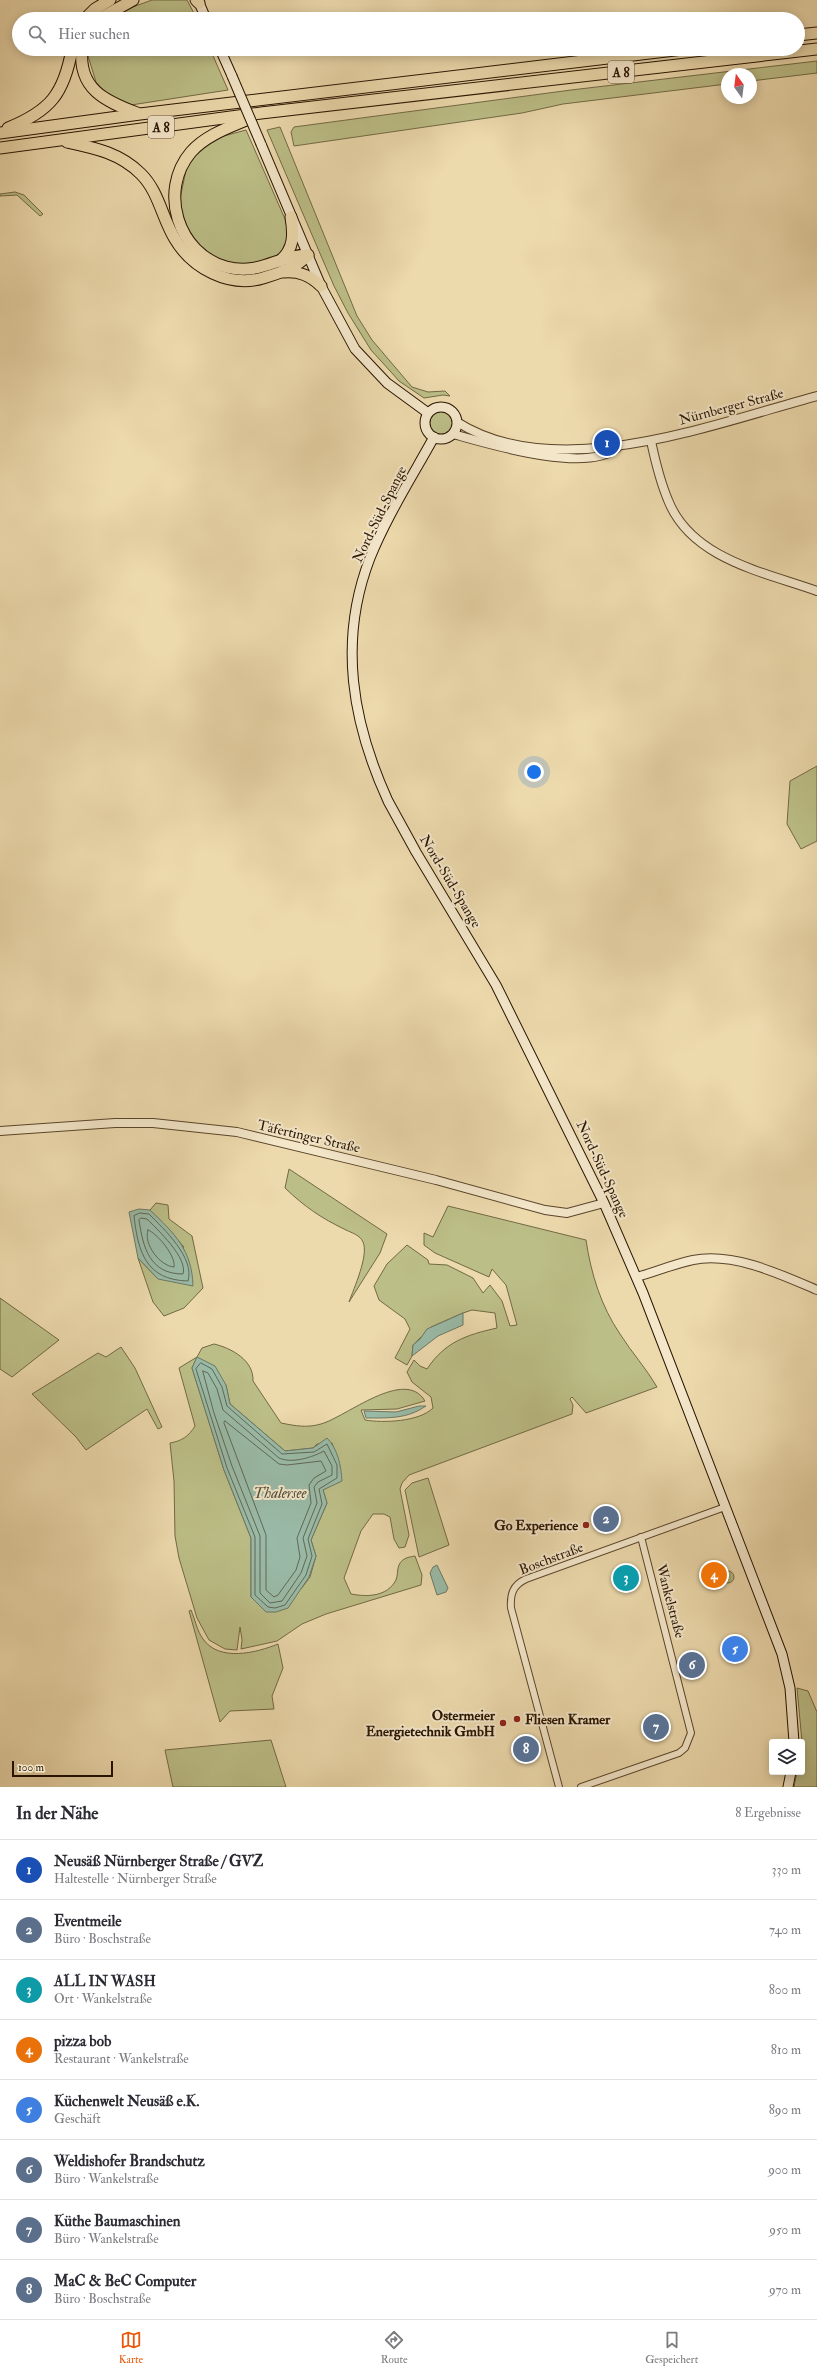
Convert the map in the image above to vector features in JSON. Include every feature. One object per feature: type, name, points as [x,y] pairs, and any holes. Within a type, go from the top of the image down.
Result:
[{"type":"highway","points":[[91,12],[110,0]]},
{"type":"highway","points":[[109,12],[133,0]]},
{"type":"highway","points":[[805,34],[817,33]]},
{"type":"highway","name":"A 8","points":[[805,50],[817,49]]},
{"type":"highway","points":[[0,132],[32,118],[52,102],[67,76],[71,56]]},
{"type":"highway","points":[[83,56],[84,73],[93,90],[110,103],[140,114]]},
{"type":"highway","name":"A 8","points":[[0,132],[625,56]]},
{"type":"highway","name":"A 8","points":[[0,148],[261,113],[756,56]]},
{"type":"highway","points":[[261,113],[212,136],[191,152],[176,180],[175,206],[183,234],[205,258],[217,264],[240,270],[280,268],[304,274],[321,286]]},
{"type":"highway","points":[[60,140],[113,153],[128,162],[142,175],[157,196],[168,224],[181,248],[198,265],[210,272],[234,280],[253,281],[280,268],[302,262],[308,255]]},
{"type":"highway","points":[[280,268],[292,244],[294,234],[292,217]]},
{"type":"main road","points":[[197,1],[202,12]]},
{"type":"main road","points":[[223,56],[321,286],[356,349],[387,383],[428,413]]},
{"type":"main road","points":[[437,407],[447,408],[455,415],[458,422],[452,434],[444,439],[434,437],[425,426],[428,413],[437,407]]},
{"type":"main road","name":"Nord-Süd-Spange","points":[[434,437],[387,523],[366,571],[354,624],[353,688],[357,713],[366,748],[388,801],[416,852],[496,984],[604,1203],[637,1278],[654,1326],[782,1654],[792,1700],[794,1739]]},
{"type":"main road","points":[[788,1787],[790,1775]]},
{"type":"street","name":"Nürnberger Straße","points":[[528,450],[617,448],[651,441],[817,396]]},
{"type":"street","points":[[458,422],[485,436],[528,450]]},
{"type":"street","points":[[452,434],[500,448],[528,450]]},
{"type":"street","points":[[651,441],[668,501],[679,520],[693,536],[714,553],[737,564],[817,591]]},
{"type":"street","name":"Täfertinger Straße","points":[[0,1131],[115,1123],[153,1123],[213,1129],[286,1142],[545,1210],[567,1213],[604,1203]]},
{"type":"street","points":[[637,1278],[693,1260],[713,1258],[786,1276],[817,1290]]},
{"type":"street","name":"Boschstraße","points":[[559,1787],[510,1598],[513,1589],[519,1582],[526,1579],[724,1507]]},
{"type":"street","name":"Wankelstraße","points":[[581,1787],[679,1753],[689,1741],[691,1733],[641,1537]]},
{"type":"green space","points":[[152,0],[187,0],[193,12],[119,12]]},
{"type":"green space","points":[[88,56],[213,56],[228,90],[131,105],[107,94],[96,82]]},
{"type":"green space","points":[[817,61],[817,73],[757,80],[757,68]]},
{"type":"green space","points":[[721,72],[721,85],[563,104],[522,113],[294,146],[291,132],[294,127],[571,90]]},
{"type":"green space","points":[[280,127],[357,316],[372,340],[412,387],[428,392],[445,391],[450,396],[443,395],[424,398],[399,381],[371,350],[348,313],[334,286],[267,130]]},
{"type":"green space","points":[[246,130],[285,219],[288,232],[286,252],[276,261],[238,268],[207,256],[187,234],[179,204],[186,170],[196,154],[209,143],[220,137]]},
{"type":"green space","points":[[15,192],[24,195],[43,214],[40,216],[17,195],[0,196],[0,194]]},
{"type":"green space","points":[[441,410],[450,414],[454,423],[450,432],[441,436],[432,432],[428,423],[432,414]]},
{"type":"green space","points":[[817,766],[817,841],[801,849],[787,824],[790,781]]},
{"type":"green space","points":[[289,1169],[387,1234],[380,1253],[349,1302],[363,1263],[363,1242],[356,1234],[337,1226],[314,1212],[285,1188]]},
{"type":"green space","points":[[156,1203],[168,1205],[169,1219],[192,1236],[203,1288],[184,1308],[164,1316],[153,1302],[138,1258],[158,1279],[184,1247],[150,1210]]},
{"type":"green space","points":[[448,1206],[586,1240],[594,1277],[607,1312],[657,1387],[586,1413],[572,1397],[570,1399],[573,1405],[572,1414],[409,1475],[402,1483],[400,1489],[409,1535],[405,1547],[399,1548],[394,1539],[390,1517],[384,1514],[373,1514],[361,1531],[344,1578],[351,1594],[370,1595],[382,1593],[392,1586],[396,1580],[400,1563],[406,1558],[415,1556],[422,1575],[421,1585],[326,1614],[302,1624],[277,1641],[241,1649],[242,1640],[240,1627],[237,1650],[225,1649],[209,1640],[197,1618],[179,1558],[175,1536],[174,1481],[170,1443],[185,1438],[195,1426],[179,1368],[197,1357],[202,1348],[214,1344],[234,1352],[246,1361],[250,1367],[253,1381],[281,1423],[297,1426],[321,1424],[332,1420],[375,1397],[390,1391],[404,1389],[416,1392],[425,1401],[397,1409],[361,1410],[365,1420],[391,1421],[410,1419],[427,1413],[433,1408],[431,1397],[412,1382],[407,1372],[414,1360],[420,1366],[427,1369],[441,1352],[457,1341],[497,1328],[495,1313],[472,1310],[431,1327],[413,1345],[412,1356],[407,1365],[395,1358],[410,1329],[405,1319],[379,1300],[374,1286],[387,1264],[407,1245],[428,1260],[429,1264],[447,1265],[473,1278],[483,1293],[490,1285],[502,1301],[510,1326],[517,1325],[506,1285],[492,1269],[489,1277],[435,1253],[424,1245],[424,1233],[433,1237]],"holes":[[[197,1357],[226,1385],[230,1404],[285,1451],[313,1448],[317,1444],[332,1443],[334,1449],[330,1486],[323,1490],[327,1503],[311,1540],[316,1556],[310,1577],[301,1589],[251,1597],[251,1538],[224,1470],[192,1368]]]},
{"type":"green space","points":[[0,1298],[59,1340],[12,1377],[0,1369]]},
{"type":"green space","points":[[121,1347],[135,1368],[162,1427],[158,1429],[147,1409],[86,1450],[76,1437],[32,1394],[98,1353],[106,1357]]},
{"type":"green space","points":[[428,1478],[449,1545],[419,1557],[405,1490],[412,1483]]},
{"type":"green space","points":[[728,1571],[732,1573],[734,1577],[732,1581],[728,1583],[724,1581],[722,1577],[724,1573]]},
{"type":"green space","points":[[191,1610],[201,1636],[210,1646],[218,1651],[238,1654],[259,1650],[278,1644],[283,1668],[272,1696],[274,1709],[230,1711],[220,1722],[189,1611]]},
{"type":"green space","points":[[797,1688],[808,1691],[817,1712],[817,1787],[794,1787],[796,1775],[805,1775],[805,1739],[802,1739]]},
{"type":"green space","points":[[271,1740],[286,1787],[173,1787],[165,1750]]},
{"type":"water","points":[[139,1209],[150,1210],[174,1235],[186,1252],[192,1273],[193,1286],[158,1279],[138,1258],[129,1212]]},
{"type":"water","points":[[463,1313],[463,1325],[438,1336],[412,1356],[413,1345],[420,1339],[427,1329]]},
{"type":"water","name":"Thalersee","points":[[197,1357],[215,1366],[226,1385],[230,1404],[285,1451],[313,1448],[327,1438],[331,1442],[336,1452],[340,1464],[342,1481],[323,1490],[327,1503],[311,1540],[316,1556],[309,1577],[288,1608],[276,1612],[266,1612],[251,1597],[251,1538],[224,1470],[192,1368]]},
{"type":"water","points":[[419,1406],[426,1406],[405,1416],[390,1418],[366,1418],[364,1411],[396,1412]]},
{"type":"water","points":[[437,1565],[448,1588],[446,1592],[437,1595],[430,1573],[433,1567]]},
{"type":"place","name":"Neusäß Nürnberger Straße / GVZ","points":[[607,443]]},
{"type":"place","name":"Eventmeile","points":[[606,1519]]},
{"type":"place","name":"Go Experience","points":[[586,1525]]},
{"type":"place","name":"pizza bob","points":[[714,1575]]},
{"type":"place","name":"ALL IN WASH","points":[[626,1578]]},
{"type":"place","name":"Küchenwelt Neusäß e.K.","points":[[735,1649]]},
{"type":"place","name":"Weldishofer Brandschutz","points":[[692,1665]]},
{"type":"place","name":"Fliesen Kramer","points":[[517,1719]]},
{"type":"place","name":"Ostermeier Energietechnik GmbH","points":[[503,1723]]},
{"type":"place","name":"Küthe Baumaschinen","points":[[656,1727]]},
{"type":"place","name":"MaC & BeC Computer","points":[[526,1749]]}]
